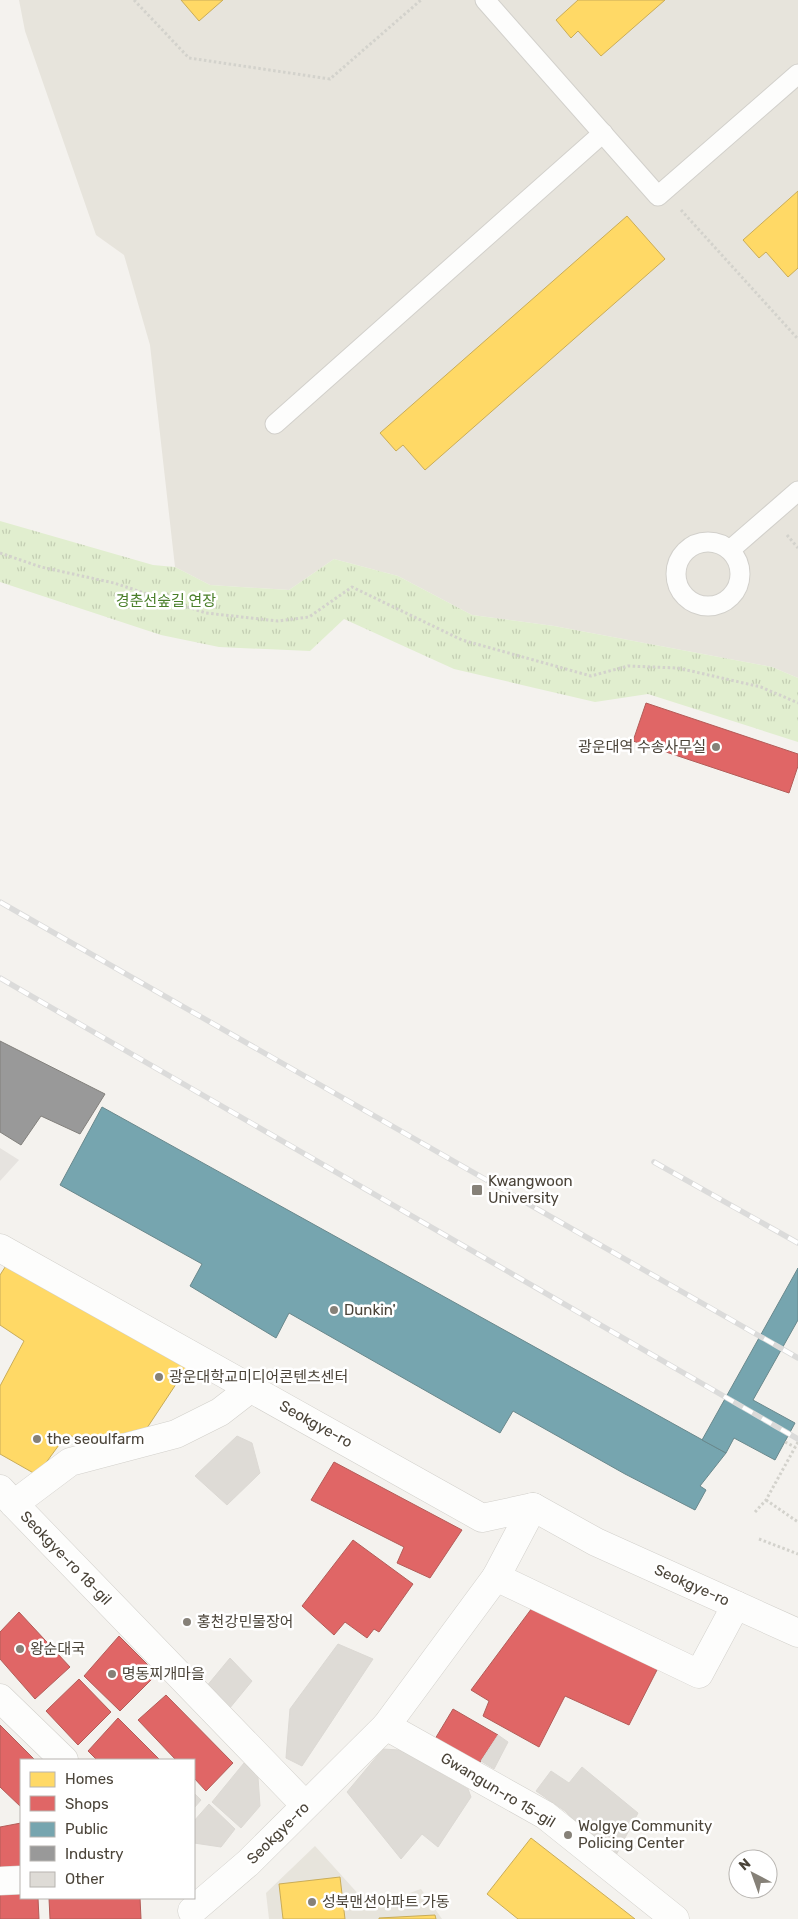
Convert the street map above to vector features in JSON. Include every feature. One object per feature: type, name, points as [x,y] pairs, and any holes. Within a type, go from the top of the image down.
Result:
[{"type":"street","name":"Seokgye-ro","points":[[0,1248],[482,1518],[533,1507],[596,1542],[798,1633]]},
{"type":"street","name":"Seokgye-ro 18-gil","points":[[251,1388],[220,1412],[176,1434],[70,1462],[7,1496],[305,1805]]},
{"type":"street","name":"Seokgye-ro","points":[[188,1909],[248,1863],[386,1726],[496,1577],[533,1507]]},
{"type":"street","points":[[496,1577],[699,1674],[736,1605]]},
{"type":"street","points":[[0,1698],[63,1759]]},
{"type":"street","name":"Gwangun-ro 15-gil","points":[[386,1726],[545,1815],[675,1919]]},
{"type":"street","points":[[0,1882],[20,1880]]},
{"type":"lane","points":[[484,0],[658,196],[798,74]]},
{"type":"lane","points":[[275,424],[603,133]]},
{"type":"lane","points":[[730,550],[798,491]]},
{"type":"path","points":[[134,0],[189,58],[330,79],[421,0]]},
{"type":"path","points":[[664,191],[798,339]]},
{"type":"path","points":[[0,553],[41,567],[114,583],[206,613],[278,621],[309,617],[352,588],[462,640],[592,676],[628,666],[678,668],[761,687],[798,703]]},
{"type":"path","points":[[785,1442],[795,1447]]},
{"type":"path","points":[[755,1512],[766,1500],[798,1442]]},
{"type":"path","points":[[766,1500],[798,1522]]},
{"type":"path","points":[[759,1539],[798,1554]]},
{"type":"shaded area","points":[[19,0],[798,0],[798,678],[772,667],[554,626],[472,615],[398,576],[334,559],[289,590],[210,585],[175,567],[150,345],[124,255],[96,235],[25,31]]},
{"type":"shaded area","points":[[0,1148],[19,1160],[0,1181]]},
{"type":"shaded area","points":[[315,1846],[370,1907],[421,1889],[442,1919],[269,1919],[266,1893]]},
{"type":"green space","name":"경춘선숲길 연장","points":[[0,521],[153,565],[175,567],[210,585],[289,590],[334,559],[398,576],[472,615],[554,626],[772,667],[798,678],[798,742],[648,694],[595,702],[454,669],[344,619],[310,651],[219,647],[161,635],[0,582]]},
{"type":"building: Homes","points":[[181,0],[223,0],[199,21]]},
{"type":"building: Homes","points":[[578,0],[665,0],[601,56],[578,31],[571,38],[556,20]]},
{"type":"building: Homes","points":[[798,191],[798,268],[788,277],[766,252],[759,258],[743,240]]},
{"type":"building: Homes","points":[[627,216],[665,259],[425,470],[403,445],[396,451],[380,433]]},
{"type":"building: Homes","points":[[9,1261],[190,1363],[145,1431],[90,1445],[67,1434],[37,1475],[0,1454],[0,1386],[24,1341],[0,1325],[0,1275]]},
{"type":"building: Homes","points":[[531,1838],[635,1919],[518,1919],[487,1894]]},
{"type":"building: Homes","name":"성북맨션아파트 가동","points":[[340,1877],[345,1919],[283,1919],[279,1884]]},
{"type":"building: Homes","points":[[435,1915],[436,1919],[379,1919],[379,1918]]},
{"type":"building: Shops","name":"광운대역 수송사무실","points":[[646,703],[798,754],[798,766],[789,793],[633,741]]},
{"type":"building: Shops","points":[[334,1462],[462,1530],[430,1578],[397,1563],[404,1547],[311,1500]]},
{"type":"building: Shops","points":[[353,1540],[413,1584],[379,1632],[374,1629],[367,1638],[345,1622],[334,1635],[302,1606]]},
{"type":"building: Shops","points":[[532,1608],[658,1668],[629,1725],[565,1696],[539,1747],[483,1716],[489,1701],[471,1690]]},
{"type":"building: Shops","points":[[19,1612],[70,1667],[35,1699],[0,1659],[0,1632]]},
{"type":"building: Shops","points":[[119,1636],[157,1674],[120,1711],[84,1676]]},
{"type":"building: Shops","points":[[79,1679],[111,1712],[78,1745],[46,1711]]},
{"type":"building: Shops","points":[[166,1695],[233,1763],[206,1791],[195,1779],[195,1759],[175,1759],[138,1720]]},
{"type":"building: Shops","points":[[453,1709],[498,1735],[478,1765],[435,1739]]},
{"type":"building: Shops","points":[[118,1718],[159,1759],[96,1759],[88,1751]]},
{"type":"building: Shops","points":[[0,1725],[34,1759],[20,1759],[20,1806],[0,1787]]},
{"type":"building: Shops","points":[[20,1823],[20,1866],[0,1869],[0,1827]]},
{"type":"building: Shops","points":[[20,1885],[20,1899],[38,1899],[39,1919],[0,1919],[0,1887]]},
{"type":"building: Shops","points":[[49,1899],[140,1899],[141,1919],[50,1919]]},
{"type":"building: Public","points":[[102,1107],[726,1453],[700,1486],[706,1490],[695,1510],[625,1474],[513,1411],[500,1433],[289,1313],[276,1338],[190,1286],[202,1264],[60,1185]]},
{"type":"building: Public","points":[[798,1268],[798,1320],[753,1400],[795,1423],[775,1460],[734,1438],[726,1453],[702,1440]]},
{"type":"building: Industry","points":[[0,1041],[105,1094],[80,1134],[41,1116],[21,1145],[0,1132]]},
{"type":"building: Other","points":[[237,1436],[252,1443],[260,1473],[227,1505],[195,1476]]},
{"type":"building: Other","points":[[338,1644],[373,1659],[302,1766],[286,1758],[290,1709]]},
{"type":"building: Other","points":[[230,1658],[252,1681],[229,1709],[206,1687]]},
{"type":"building: Other","points":[[498,1735],[508,1742],[494,1769],[481,1761]]},
{"type":"building: Other","points":[[383,1749],[399,1750],[468,1789],[471,1797],[438,1847],[422,1834],[401,1859],[347,1792]]},
{"type":"building: Other","points":[[244,1763],[258,1777],[260,1806],[241,1828],[212,1802]]},
{"type":"building: Other","points":[[582,1767],[638,1813],[614,1859],[565,1811],[536,1791],[551,1771],[569,1783]]},
{"type":"building: Other","points":[[195,1794],[201,1800],[195,1807]]},
{"type":"building: Other","points":[[209,1804],[235,1829],[221,1847],[195,1843],[195,1820]]},
{"type":"railway","points":[[0,902],[798,1358]]},
{"type":"railway","points":[[0,978],[798,1439]]},
{"type":"railway","points":[[654,1162],[798,1243]]},
{"type":"place","name":"광운대역 수송사무실","points":[[716,747]]},
{"type":"place","name":"Kwangwoon University","points":[[477,1190]]},
{"type":"place","name":"Dunkin'","points":[[334,1310]]},
{"type":"place","name":"광운대학교미디어콘텐츠센터","points":[[159,1377]]},
{"type":"place","name":"the seoulfarm","points":[[37,1439]]},
{"type":"place","name":"홍천강민물장어","points":[[187,1622]]},
{"type":"place","name":"왕순대국","points":[[20,1649]]},
{"type":"place","name":"명동찌개마을","points":[[112,1674]]},
{"type":"place","name":"Wolgye Community Policing Center","points":[[568,1835]]},
{"type":"place","name":"성북맨션아파트 가동","points":[[312,1902]]}]
